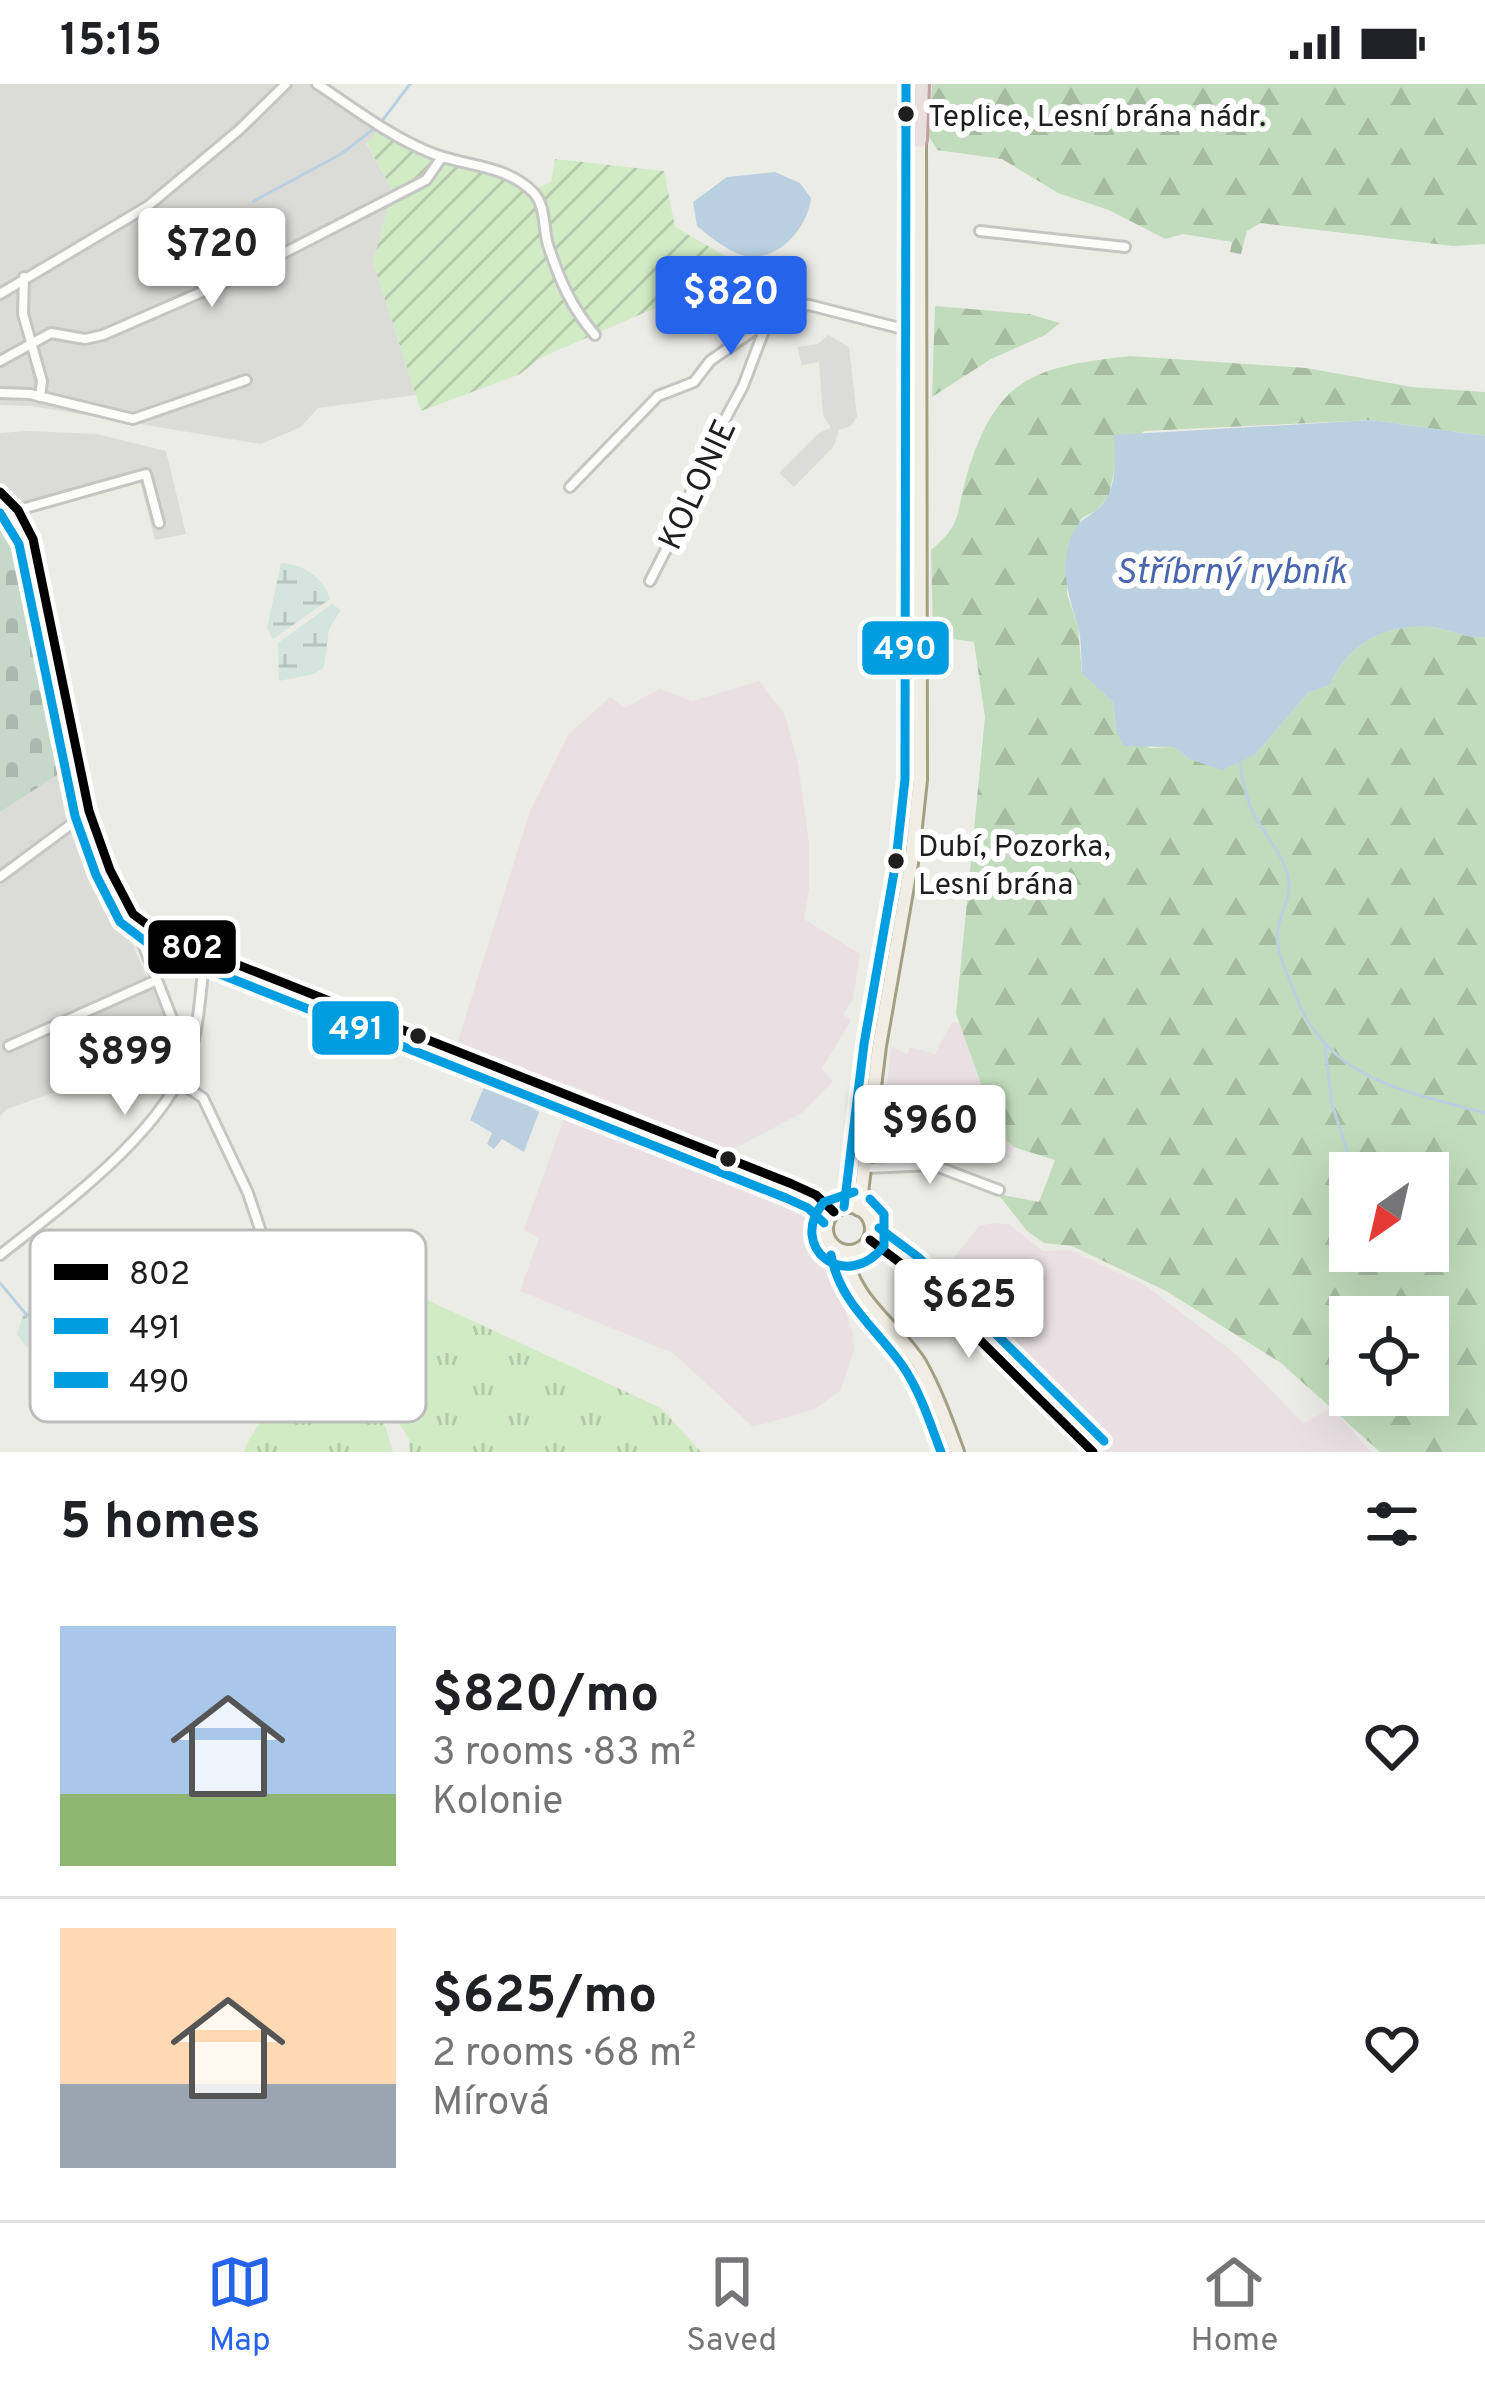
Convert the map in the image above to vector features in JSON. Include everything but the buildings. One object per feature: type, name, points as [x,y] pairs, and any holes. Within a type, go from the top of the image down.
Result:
[{"type":"highway","points":[[919,84],[919,140]]},
{"type":"main road","points":[[859,1209],[920,780],[919,140]]},
{"type":"main road","points":[[846,1252],[870,1240],[872,1224],[859,1209],[846,1207],[834,1212],[826,1225],[828,1239],[846,1252],[860,1290],[923,1372],[957,1452]]},
{"type":"street","points":[[0,294],[148,206],[286,84]]},
{"type":"street","points":[[317,84],[389,134],[442,157],[493,167],[531,190],[542,212],[564,294],[596,335]]},
{"type":"street","points":[[0,361],[51,333],[86,339],[114,331],[243,274],[426,180],[442,157]]},
{"type":"street","points":[[980,231],[1125,247]]},
{"type":"street","points":[[24,277],[23,314],[42,380],[40,397]]},
{"type":"street","name":"KOLONIE","points":[[570,487],[658,396],[694,382],[710,361],[790,308],[809,305],[920,333]]},
{"type":"street","name":"KOLONIE","points":[[650,581],[679,524],[701,464],[743,386],[768,320]]},
{"type":"street","points":[[0,392],[133,419],[246,380]]},
{"type":"street","points":[[18,510],[146,474],[159,523]]},
{"type":"street","points":[[0,492],[18,510],[33,539],[89,811],[116,888],[144,924],[758,1170],[816,1195],[834,1212]]},
{"type":"street","points":[[0,877],[89,811]]},
{"type":"street","points":[[144,924],[142,944],[178,1034]]},
{"type":"street","points":[[0,1255],[133,1141],[167,1103],[194,1034],[205,952]]},
{"type":"street","points":[[8,1046],[157,980]]},
{"type":"street","points":[[179,1082],[203,1097],[260,1230]]},
{"type":"street","points":[[866,1168],[933,1165],[999,1190]]},
{"type":"street","points":[[870,1240],[907,1268],[1093,1452]]},
{"type":"shaded area","points":[[0,84],[318,84],[377,132],[366,143],[393,191],[373,262],[416,395],[318,408],[301,427],[261,444],[0,405]]},
{"type":"shaded area","points":[[828,335],[849,347],[857,417],[851,426],[839,430],[834,446],[794,487],[779,473],[819,433],[831,428],[823,415],[819,362],[802,365],[797,347],[818,344]]},
{"type":"shaded area","points":[[0,433],[97,434],[166,451],[186,534],[155,540],[140,481],[25,511],[0,487]]},
{"type":"shaded area","points":[[759,681],[785,715],[798,763],[809,842],[804,919],[860,954],[853,1000],[843,1014],[851,1020],[822,1069],[833,1081],[802,1113],[730,1151],[571,1085],[561,1086],[521,1065],[512,1066],[457,1044],[530,811],[568,735],[610,697],[625,708],[659,689],[692,701]]},
{"type":"shaded area","points":[[68,768],[89,846],[179,1049],[7,1109],[0,1116],[0,812]]},
{"type":"shaded area","points":[[952,1022],[959,1023],[999,1134],[1014,1147],[1010,1159],[969,1136],[885,1129],[893,1098],[886,1096],[891,1047],[907,1054],[910,1047],[935,1054]]},
{"type":"shaded area","points":[[569,1104],[740,1173],[776,1191],[773,1199],[807,1201],[853,1333],[854,1350],[841,1390],[815,1409],[753,1427],[673,1353],[520,1291],[539,1238],[524,1230]]},
{"type":"shaded area","points":[[1009,1224],[1043,1251],[1069,1250],[1145,1285],[1238,1356],[1303,1423],[1329,1410],[1329,1416],[1339,1416],[1371,1452],[1107,1452],[936,1280],[979,1226]]},
{"type":"green space","points":[[932,84],[1485,84],[1485,244],[1453,246],[1260,223],[1247,231],[1241,254],[1230,252],[1232,242],[1183,234],[1165,239],[1109,210],[1058,193],[1002,159],[937,150],[928,135]]},
{"type":"green space","points":[[377,132],[434,159],[491,171],[529,192],[551,182],[555,159],[664,171],[675,227],[729,258],[736,273],[540,358],[520,374],[421,411],[373,262],[393,191],[366,142]]},
{"type":"green space","points":[[935,306],[1029,314],[1060,323],[932,397]]},
{"type":"green space","points":[[1130,356],[1306,368],[1412,387],[1485,392],[1485,436],[1372,420],[1144,431],[1116,461],[1109,496],[1082,518],[1069,542],[1067,594],[1078,627],[1082,674],[1113,702],[1116,729],[1150,748],[1174,747],[1189,759],[1255,755],[1308,693],[1330,685],[1357,648],[1383,633],[1429,627],[1485,637],[1485,1452],[1380,1452],[1340,1416],[1449,1416],[1449,1296],[1329,1296],[1329,1406],[1281,1363],[1166,1291],[1072,1246],[1044,1243],[1027,1231],[998,1194],[1039,1202],[1055,1160],[1014,1147],[999,1134],[956,1014],[985,717],[974,642],[933,636],[931,550],[953,525],[991,417],[1023,383],[1068,365]]},
{"type":"green space","points":[[0,506],[23,537],[36,575],[48,653],[43,658],[68,768],[0,812]]},
{"type":"green space","points":[[281,563],[311,573],[330,599],[273,639],[267,628]]},
{"type":"green space","points":[[332,604],[341,610],[329,629],[324,667],[314,674],[279,681],[278,643]]},
{"type":"green space","points":[[426,1299],[661,1408],[701,1452],[410,1452],[409,1439],[398,1422],[426,1422]]},
{"type":"green space","points":[[30,1309],[30,1348],[17,1334],[24,1313]]},
{"type":"green space","points":[[262,1422],[382,1422],[393,1452],[244,1452]]},
{"type":"water","points":[[775,172],[800,183],[811,198],[798,231],[780,248],[746,256],[697,226],[693,202],[727,177]]},
{"type":"water","name":"Stříbrný rybník","points":[[1372,420],[1485,436],[1485,637],[1413,627],[1369,640],[1347,658],[1330,685],[1308,693],[1255,755],[1222,770],[1189,759],[1174,747],[1123,746],[1113,702],[1082,674],[1079,632],[1066,575],[1066,554],[1074,530],[1110,493],[1114,435]]},
{"type":"water","points":[[487,1080],[539,1112],[524,1152],[502,1139],[494,1149],[487,1144],[492,1133],[470,1120]]},
{"type":"waterway","points":[[382,121],[410,84]]},
{"type":"waterway","points":[[254,201],[341,154],[375,128]]},
{"type":"waterway","points":[[1240,763],[1252,810],[1287,873],[1289,888],[1277,943],[1307,1020],[1325,1044],[1370,1077],[1485,1113]]},
{"type":"waterway","points":[[1325,1047],[1332,1104],[1347,1152]]},
{"type":"waterway","points":[[0,1283],[30,1317]]},
{"type":"transit line","name":"490","points":[[844,1207],[905,779],[906,84]]},
{"type":"transit line","name":"802","points":[[0,492],[18,510],[33,539],[89,811],[110,870],[133,914],[160,934],[792,1184],[816,1195],[834,1212]]},
{"type":"transit line","name":"491","points":[[0,513],[19,544],[75,816],[96,875],[120,922],[154,948],[786,1198],[808,1208],[824,1223]]},
{"type":"transit line","name":"491","points":[[854,1192],[824,1202],[814,1219],[816,1248],[838,1265],[869,1260],[884,1246],[884,1214],[870,1199]]},
{"type":"transit line","name":"490","points":[[879,1228],[918,1257],[1104,1441]]},
{"type":"transit line","name":"802","points":[[870,1240],[907,1268],[1093,1452]]},
{"type":"transit line","name":"491","points":[[831,1255],[850,1301],[908,1375],[941,1452]]},
{"type":"place","name":"Teplice, Lesní brána nádr.","points":[[906,114]]},
{"type":"place","name":"Dubí, Pozorka, Lesní brána","points":[[896,861]]}]
